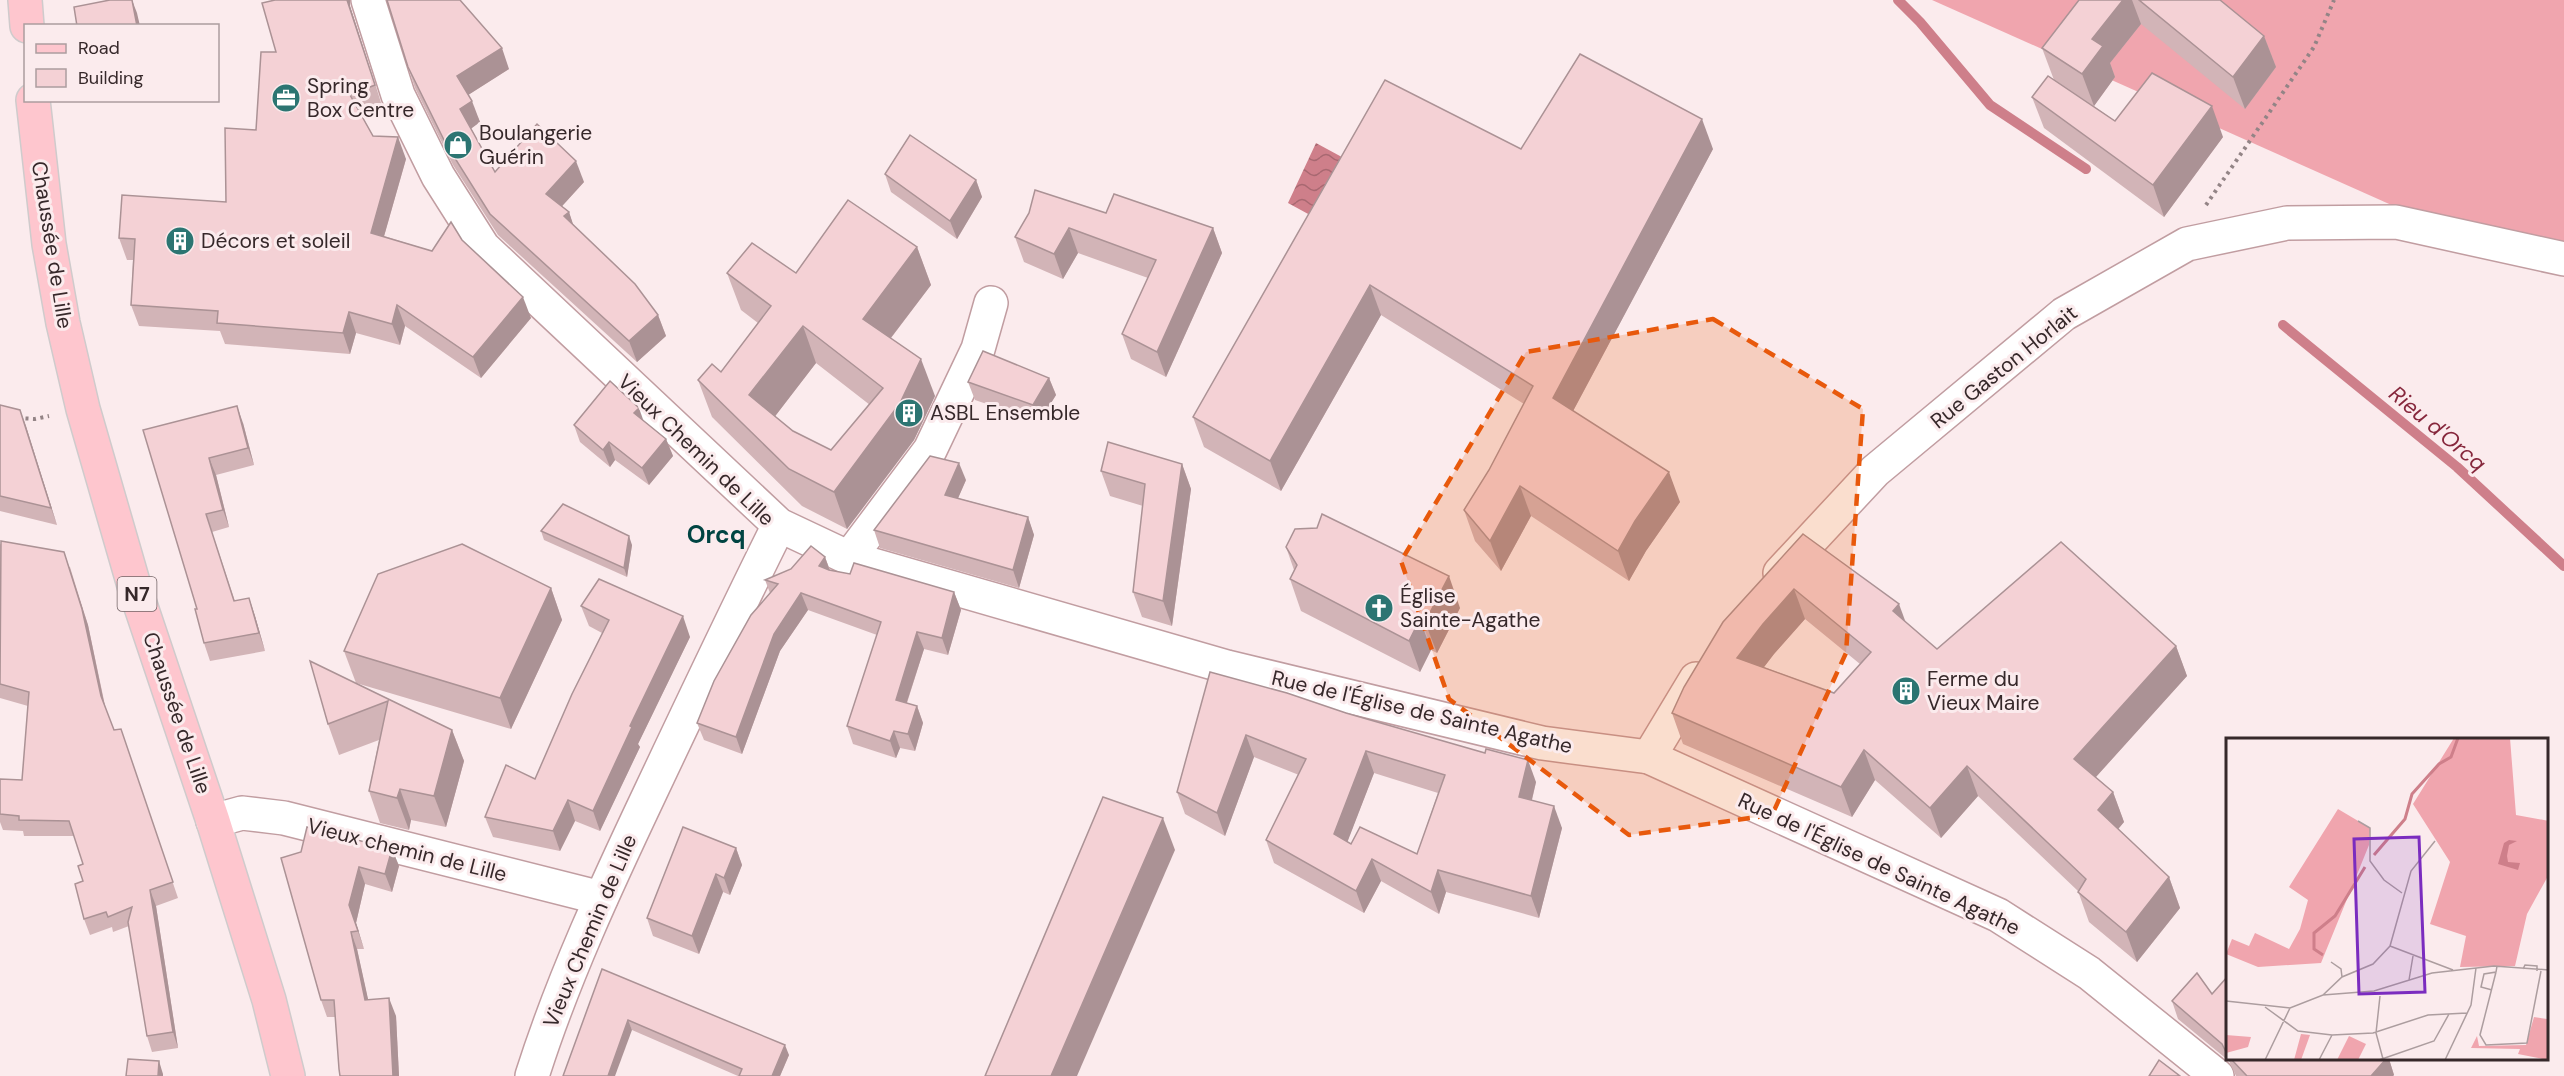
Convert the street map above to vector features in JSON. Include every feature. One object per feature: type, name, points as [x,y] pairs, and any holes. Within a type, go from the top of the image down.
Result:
[{"type":"main road","points":[[25,0],[27,24]]},
{"type":"main road","name":"Chaussée de Lille","points":[[33,102],[49,244],[82,409],[135,589],[213,822],[269,1000],[288,1076]]},
{"type":"street","name":"Vieux Chemin de Lille","points":[[368,0],[398,94],[438,176],[483,247],[779,525],[600,898],[548,1026],[532,1076]]},
{"type":"street","name":"Rue Gaston Horlait","points":[[1763,592],[1875,471],[2056,321],[2187,244],[2287,223],[2396,222],[2564,259]]},
{"type":"street","points":[[849,558],[930,450],[978,350],[991,303]]},
{"type":"street","name":"Rue de l'Église de Sainte Agathe","points":[[779,525],[849,558],[1227,667],[1542,743],[1649,757],[1998,915],[2089,973],[2217,1076]]},
{"type":"street","points":[[1649,757],[1710,656]]},
{"type":"street","name":"Vieux chemin de Lille","points":[[213,822],[242,813],[284,818],[600,898]]},
{"type":"path","points":[[2187,244],[2206,203],[2314,47],[2334,0]]},
{"type":"path","points":[[12,417],[35,419],[82,409]]},
{"type":"highlighted area","points":[[1713,319],[1863,409],[1846,653],[1772,815],[1629,835],[1449,699],[1401,561],[1526,352]]},
{"type":"shaded area","points":[[1932,0],[2564,0],[2564,249],[2461,236]]},
{"type":"water","points":[[1316,143],[1351,162],[1321,221],[1288,203]]},
{"type":"building","points":[[110,0],[132,0],[137,24],[77,24],[74,7]]},
{"type":"building","points":[[275,0],[347,0],[375,85],[350,95],[373,136],[398,137],[371,233],[432,251],[451,222],[462,240],[523,297],[473,357],[397,305],[392,324],[349,312],[343,333],[217,323],[218,311],[131,305],[135,239],[119,238],[122,195],[226,202],[225,128],[256,130],[261,52],[276,52],[262,3]]},
{"type":"building","points":[[387,0],[460,0],[502,48],[457,76],[472,101],[460,109],[495,172],[537,124],[576,161],[546,194],[569,212],[564,216],[635,284],[658,315],[629,341],[490,214],[446,144],[408,67]]},
{"type":"building","points":[[2079,0],[2123,0],[2092,39],[2103,46],[2082,74],[2042,48]]},
{"type":"building","points":[[2139,0],[2220,0],[2264,36],[2233,77]]},
{"type":"building","points":[[1580,54],[1702,119],[1553,398],[1669,472],[1635,521],[1618,551],[1520,486],[1490,541],[1464,510],[1489,470],[1533,386],[1370,285],[1270,461],[1193,417],[1385,80],[1521,149]]},
{"type":"building","points":[[2152,73],[2212,106],[2153,185],[2032,97],[2048,76],[2115,121]]},
{"type":"building","points":[[910,135],[976,180],[950,221],[885,174]]},
{"type":"building","points":[[1035,190],[1106,213],[1114,194],[1213,228],[1157,352],[1122,334],[1156,260],[1069,228],[1054,254],[1015,237],[1029,213]]},
{"type":"building","points":[[848,200],[917,247],[863,319],[921,359],[900,403],[834,492],[789,469],[698,380],[712,364],[721,372],[771,306],[727,273],[752,243],[796,273]],"holes":[[[803,326],[883,388],[831,450],[793,431],[749,395]]]},
{"type":"building","points":[[983,351],[1049,378],[1033,405],[968,382]]},
{"type":"building","points":[[610,381],[639,408],[634,413],[666,439],[642,468],[609,442],[603,450],[574,425]]},
{"type":"building","points":[[0,405],[20,410],[51,508],[0,496]]},
{"type":"building","points":[[237,406],[248,448],[209,458],[223,510],[206,514],[234,601],[249,598],[259,633],[204,643],[195,609],[197,609],[143,430]]},
{"type":"building","points":[[1108,442],[1182,464],[1163,601],[1133,592],[1145,484],[1101,471]]},
{"type":"building","points":[[930,456],[959,463],[945,495],[1028,517],[1013,570],[874,530]]},
{"type":"building","points":[[563,504],[629,536],[624,568],[541,531]]},
{"type":"building","points":[[1322,514],[1449,576],[1425,622],[1420,619],[1409,641],[1290,579],[1297,565],[1286,547],[1295,529],[1317,528]]},
{"type":"building","points":[[1803,534],[1899,604],[1893,611],[1937,649],[2061,542],[2176,646],[2074,759],[2113,792],[2098,810],[2169,877],[2126,932],[2078,892],[2086,879],[1967,766],[1930,808],[1864,750],[1841,787],[1672,713],[1684,687],[1723,622]],"holes":[[[1794,589],[1871,652],[1834,693],[1737,658]]]},
{"type":"building","points":[[1,541],[64,552],[82,609],[101,696],[114,730],[121,729],[173,882],[150,890],[173,1032],[147,1036],[128,922],[132,907],[108,917],[106,912],[84,919],[75,884],[83,881],[78,866],[83,864],[69,821],[19,820],[19,816],[0,814],[0,779],[22,780],[29,692],[0,684]]},
{"type":"building","points":[[462,544],[551,588],[500,698],[344,651],[378,574]]},
{"type":"building","points":[[811,546],[825,557],[819,566],[829,570],[850,574],[854,563],[954,592],[942,638],[917,632],[896,700],[917,706],[908,734],[894,731],[890,741],[847,726],[881,622],[801,593],[774,634],[736,737],[697,723],[714,681],[751,615],[778,584],[765,580],[791,569]]},
{"type":"building","points":[[599,579],[683,616],[630,726],[632,727],[593,811],[568,800],[553,831],[485,817],[506,765],[535,779],[572,694],[609,620],[581,606]]},
{"type":"building","points":[[310,661],[452,730],[434,796],[400,789],[397,798],[369,791],[388,701],[328,724]]},
{"type":"building","points":[[1210,672],[1485,753],[1486,749],[1528,760],[1519,797],[1554,806],[1531,896],[1438,870],[1431,892],[1372,859],[1356,891],[1266,840],[1306,759],[1246,735],[1217,813],[1177,792]],"holes":[[[1366,751],[1445,775],[1417,854],[1360,827],[1351,844],[1334,834]]]},
{"type":"building","points":[[1103,797],[1163,818],[1051,1076],[985,1076]]},
{"type":"building","points":[[307,827],[392,849],[385,874],[359,867],[349,905],[358,931],[351,932],[365,1000],[389,998],[393,1076],[340,1076],[334,1000],[321,1000],[281,858],[301,852]]},
{"type":"building","points":[[683,827],[736,848],[724,878],[716,874],[692,936],[647,918]]},
{"type":"building","points":[[602,969],[785,1045],[772,1076],[739,1076],[742,1069],[628,1020],[608,1076],[563,1076]]},
{"type":"building","points":[[2197,973],[2212,994],[2226,978],[2226,1052],[2222,1044],[2172,1001]]},
{"type":"building","points":[[128,1059],[159,1061],[158,1076],[126,1076]]},
{"type":"building","points":[[2159,1060],[2180,1076],[2149,1076]]},
{"type":"building","points":[[2233,1061],[2384,1061],[2371,1076],[2247,1076]]},
{"type":"waterway","name":"Rieu d'Orcq","points":[[1898,0],[1920,22],[1990,105],[2086,169]]},
{"type":"waterway","name":"Rieu d'Orcq","points":[[2283,325],[2457,467],[2564,566]]},
{"type":"place","name":"Spring Box Centre","points":[[286,98]]},
{"type":"place","name":"Boulangerie Guérin","points":[[458,145]]},
{"type":"place","name":"Décors et soleil","points":[[180,241]]},
{"type":"place","name":"ASBL Ensemble","points":[[909,413]]},
{"type":"place","name":"Église Sainte-Agathe","points":[[1379,608]]},
{"type":"place","name":"Ferme du Vieux Maire","points":[[1906,691]]},
{"type":"district","name":"Orcq","points":[[716,535]]}]
